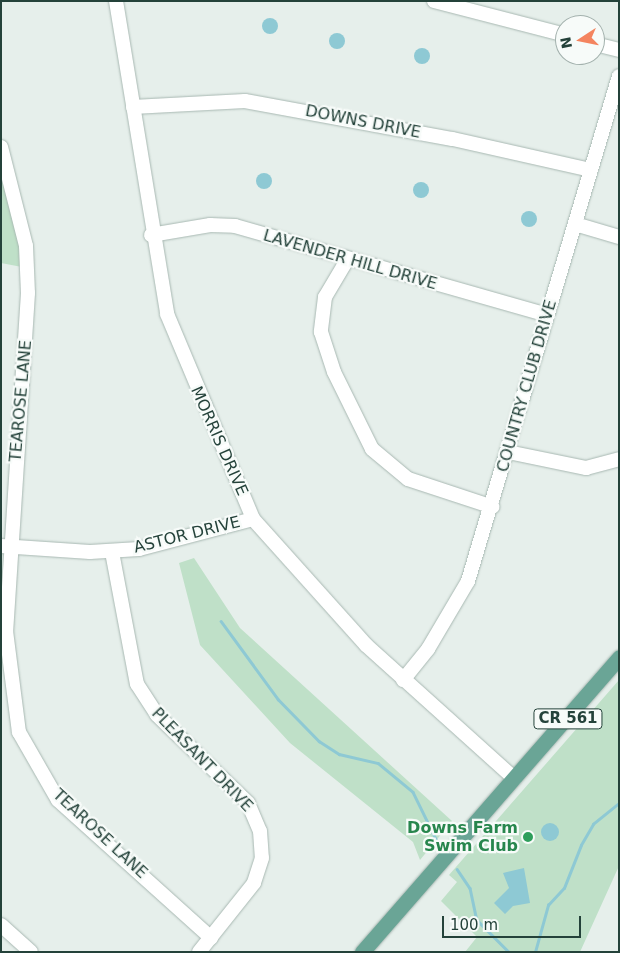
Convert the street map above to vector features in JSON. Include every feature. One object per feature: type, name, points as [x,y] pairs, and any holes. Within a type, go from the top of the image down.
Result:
[{"type":"main road","name":"CR 561","points":[[362,952],[515,779],[619,657]]},
{"type":"street","name":"MORRIS DRIVE","points":[[116,1],[152,235],[167,314],[253,519],[330,608],[403,680],[515,779]]},
{"type":"street","points":[[434,1],[555,32]]},
{"type":"street","points":[[605,46],[619,50]]},
{"type":"street","name":"COUNTRY CLUB DRIVE","points":[[403,680],[456,606],[493,506],[619,76]]},
{"type":"street","name":"DOWNS DRIVE","points":[[132,107],[244,101],[453,139],[590,170]]},
{"type":"street","name":"TEAROSE LANE","points":[[1,147],[26,246],[28,292],[5,546],[9,680],[25,747],[58,800],[212,938]]},
{"type":"street","name":"LAVENDER HILL DRIVE","points":[[152,235],[210,224],[235,226],[346,260],[548,315]]},
{"type":"street","points":[[575,224],[619,237]]},
{"type":"street","points":[[346,260],[325,297],[321,332],[334,372],[372,449],[408,479],[493,506]]},
{"type":"street","points":[[508,452],[586,468],[619,459]]},
{"type":"street","name":"ASTOR DRIVE","points":[[5,546],[112,552],[176,542],[253,519]]},
{"type":"street","name":"PLEASANT DRIVE","points":[[112,552],[137,684],[157,715],[248,803],[260,831],[259,872],[212,938],[199,952]]},
{"type":"street","points":[[1,925],[32,952]]},
{"type":"green space","points":[[1,147],[27,268],[1,263]]},
{"type":"green space","points":[[194,558],[240,628],[452,821],[420,860],[413,842],[290,743],[200,645],[179,563]]},
{"type":"green space","name":"Downs Farm Swim Club","points":[[619,680],[619,866],[580,952],[465,952],[477,937],[441,901],[457,882],[449,875]]},
{"type":"water","points":[[270,18],[276,20],[278,26],[276,32],[270,34],[264,32],[262,26],[264,20]]},
{"type":"water","points":[[337,33],[345,41],[337,49],[329,41]]},
{"type":"water","points":[[422,48],[430,56],[422,64],[414,56]]},
{"type":"water","points":[[264,173],[272,181],[264,189],[256,181]]},
{"type":"water","points":[[421,182],[427,184],[429,190],[427,196],[421,198],[415,196],[413,190],[415,184]]},
{"type":"water","points":[[529,211],[535,213],[537,219],[535,225],[529,227],[523,225],[521,219],[523,213]]},
{"type":"water","points":[[550,823],[556,826],[559,832],[556,838],[550,841],[544,838],[541,832],[544,826]]},
{"type":"water","points":[[524,868],[530,903],[513,906],[505,914],[494,903],[509,888],[503,873]]},
{"type":"waterway","points":[[221,621],[278,699],[319,741],[339,754],[378,763],[413,792],[439,845]]},
{"type":"waterway","points":[[535,952],[548,905],[564,888],[581,845],[593,824],[619,803]]},
{"type":"waterway","points":[[457,869],[470,888],[477,920],[509,952]]},
{"type":"place","name":"Downs Farm Swim Club","points":[[528,837]]}]
